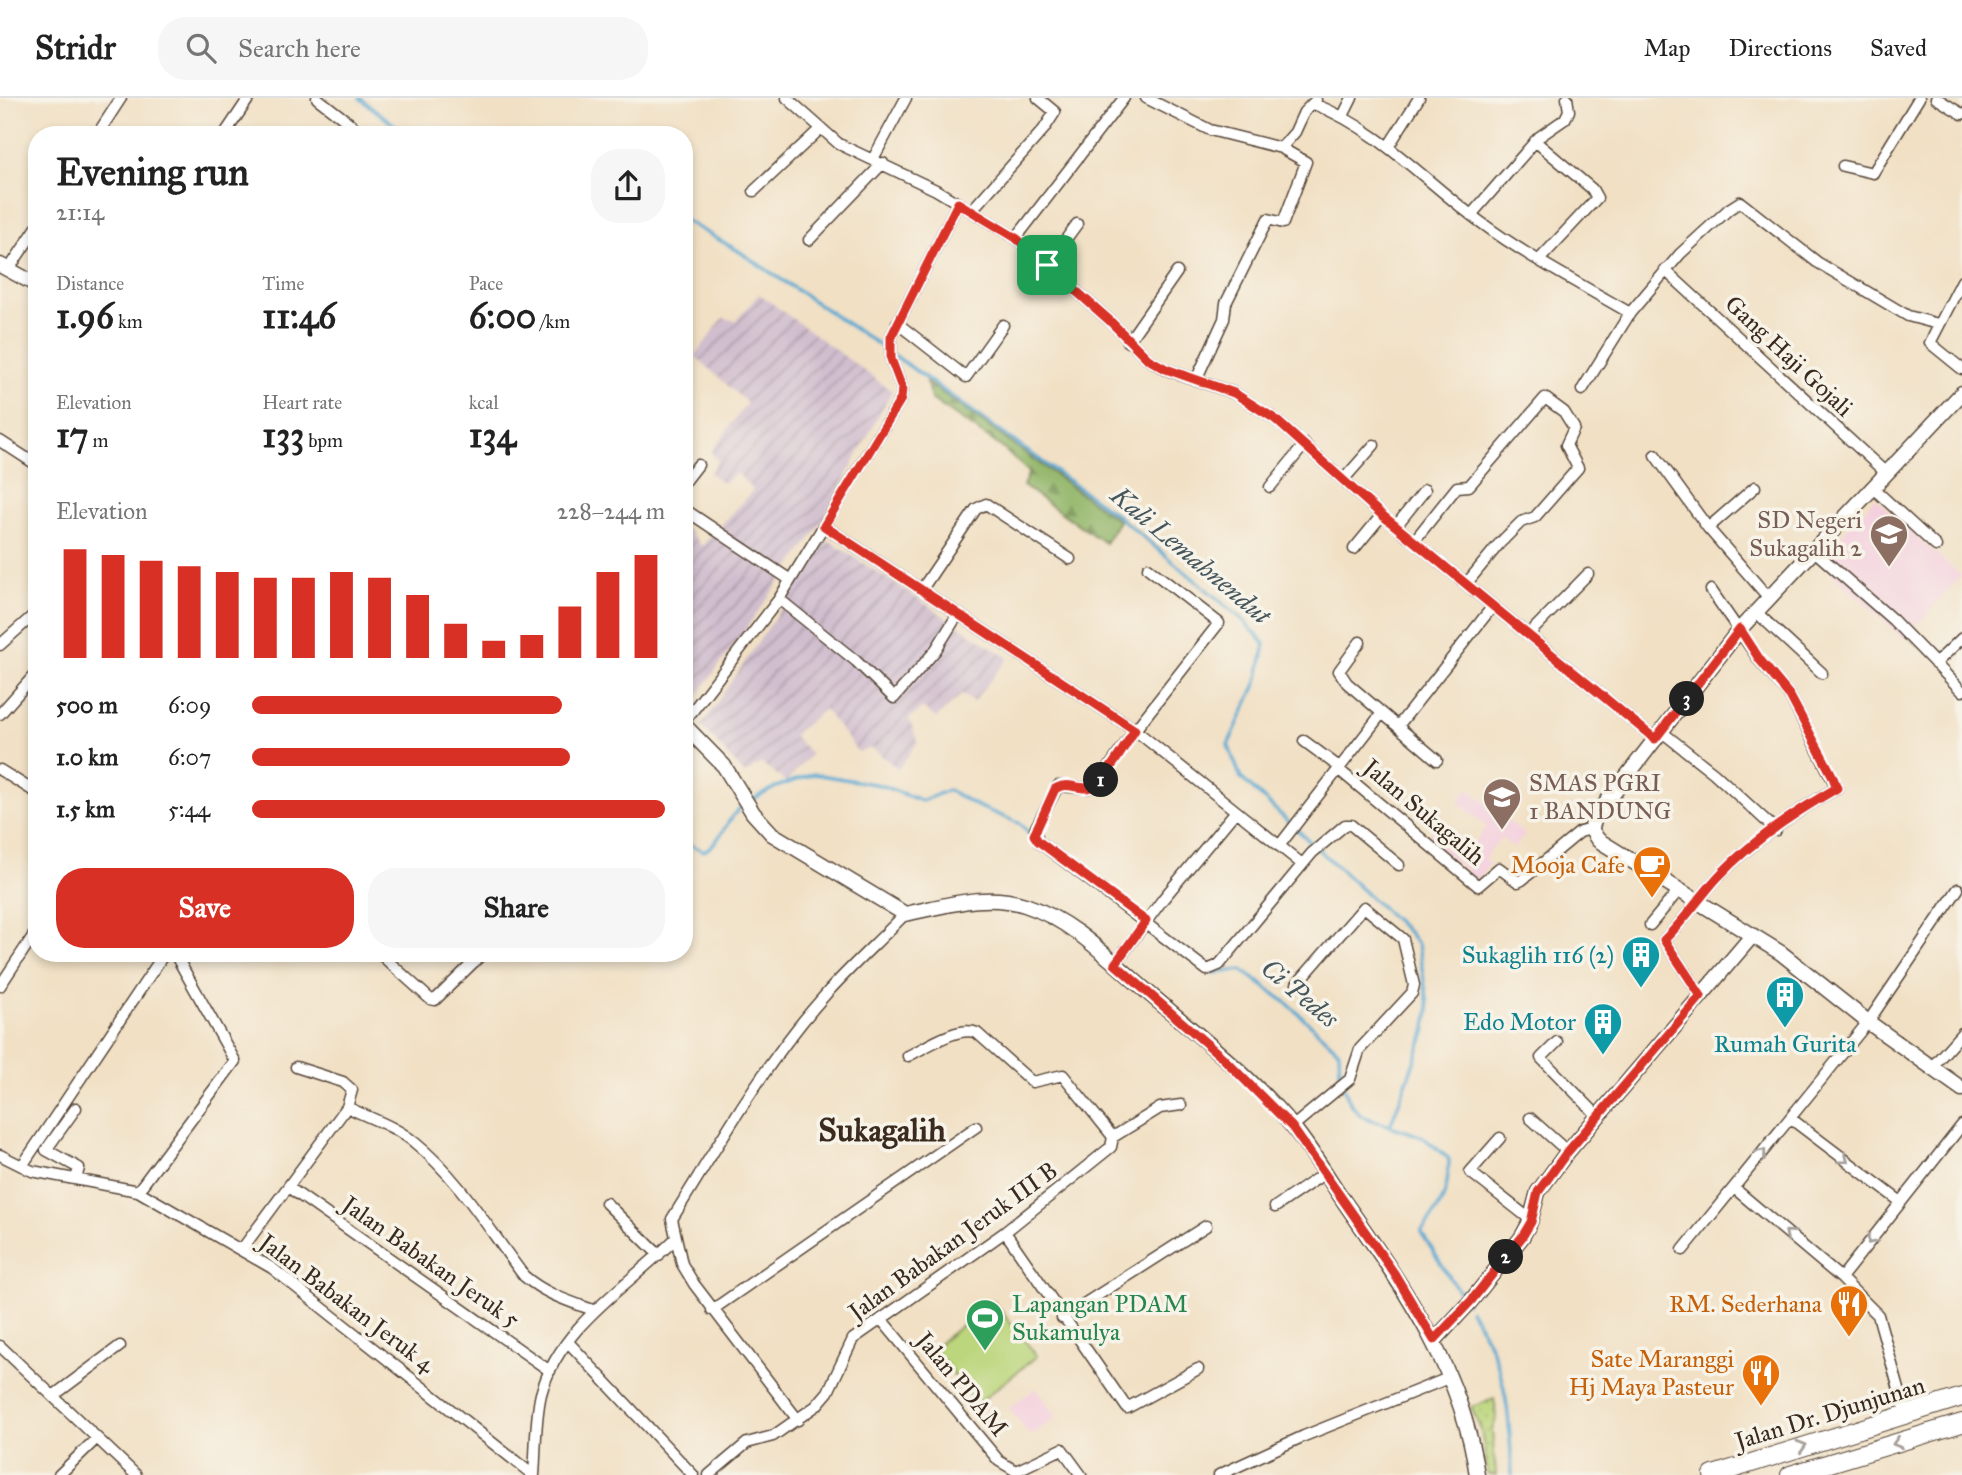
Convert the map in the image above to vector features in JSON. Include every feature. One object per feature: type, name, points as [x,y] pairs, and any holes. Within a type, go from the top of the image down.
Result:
[{"type":"highway","name":"Jalan Dr. Djunjunan","points":[[1713,1475],[1962,1397]]},
{"type":"highway","name":"Jalan Dr. Djunjunan","points":[[1790,1475],[1962,1423]]},
{"type":"street","points":[[103,126],[121,98]]},
{"type":"street","points":[[230,126],[249,98]]},
{"type":"street","points":[[317,98],[354,126]]},
{"type":"street","points":[[809,240],[878,161],[906,98]]},
{"type":"street","points":[[971,211],[1044,130],[1055,112],[1038,98]]},
{"type":"street","points":[[1016,238],[1124,98]]},
{"type":"street","points":[[1146,98],[1210,130],[1281,148],[1306,162],[1305,172],[1283,223],[1272,219],[1266,221],[1226,303],[1224,319],[1195,380]]},
{"type":"street","points":[[1343,116],[1352,98]]},
{"type":"street","points":[[1388,147],[1419,98]]},
{"type":"street","points":[[1471,215],[1535,141],[1565,119],[1569,111],[1567,98]]},
{"type":"street","points":[[1843,166],[1873,173],[1919,98]]},
{"type":"street","points":[[1936,98],[1962,114]]},
{"type":"street","points":[[791,99],[820,130],[839,144],[958,203],[1016,238],[1109,320],[1128,342],[1148,359],[1252,402],[1305,444],[1382,515],[1493,607],[1659,735],[1714,773],[1776,830]]},
{"type":"street","points":[[1281,148],[1295,132],[1303,114],[1316,101],[1388,147],[1471,215],[1630,313]]},
{"type":"street","points":[[754,191],[820,130]]},
{"type":"street","points":[[1535,141],[1592,188],[1597,198],[1539,259]]},
{"type":"street","points":[[1582,390],[1630,313],[1665,270],[1728,209],[1740,202],[1817,262],[1908,316],[1938,324]]},
{"type":"street","points":[[693,711],[779,599],[901,399],[902,388],[891,359],[891,337],[958,203]]},
{"type":"street","points":[[1047,265],[1077,225]]},
{"type":"street","points":[[28,238],[5,267],[28,280]]},
{"type":"street","name":"Gang Haji Gojali","points":[[1665,270],[1886,473]]},
{"type":"street","points":[[1128,342],[1177,272]]},
{"type":"street","points":[[1962,281],[1930,343],[1962,369]]},
{"type":"street","points":[[897,323],[966,377],[1003,325]]},
{"type":"street","name":"Jalan Sukagalih","points":[[1339,768],[1478,886],[1499,868],[1518,881],[1522,880],[1580,832],[1591,830],[1596,816],[1740,629],[1812,549],[1962,393]]},
{"type":"street","points":[[1414,541],[1457,487],[1469,486],[1545,398],[1564,412],[1574,428],[1566,445],[1578,468],[1535,517],[1521,522],[1499,544],[1466,584]]},
{"type":"street","points":[[0,441],[28,459]]},
{"type":"street","points":[[1270,487],[1305,444]]},
{"type":"street","points":[[1344,479],[1374,444]]},
{"type":"street","points":[[1655,455],[1708,528],[1768,597]]},
{"type":"street","points":[[693,471],[698,465]]},
{"type":"street","points":[[1708,528],[1755,487]]},
{"type":"street","points":[[1873,488],[1936,547]]},
{"type":"street","points":[[1396,526],[1425,490]]},
{"type":"street","points":[[922,589],[976,509],[986,505],[1070,559]]},
{"type":"street","points":[[693,515],[789,579]]},
{"type":"street","points":[[1353,548],[1382,515]]},
{"type":"street","points":[[824,526],[1135,730],[1302,864]]},
{"type":"street","points":[[1812,549],[1892,620],[1962,691]]},
{"type":"street","points":[[1148,568],[1219,621],[1135,730],[1099,782],[1088,788],[1058,786],[1040,818],[1034,835],[1038,841],[1146,921],[1201,966],[1213,970],[1312,853],[1345,825],[1351,825],[1399,865]]},
{"type":"street","points":[[1528,634],[1588,574]]},
{"type":"street","points":[[1701,996],[1664,940],[1742,855],[1810,803],[1837,788],[1790,696],[1760,660],[1711,590]]},
{"type":"street","points":[[779,599],[856,661],[894,698],[935,651],[958,614]]},
{"type":"street","points":[[1398,726],[1493,607]]},
{"type":"street","points":[[1756,612],[1822,673]]},
{"type":"street","points":[[0,645],[28,620]]},
{"type":"street","points":[[1935,664],[1962,638]]},
{"type":"street","points":[[1360,642],[1339,671],[1347,683],[1437,760]]},
{"type":"street","points":[[0,714],[28,682]]},
{"type":"street","points":[[1279,846],[1382,713]]},
{"type":"street","points":[[693,733],[724,766],[753,813],[772,834],[905,915]]},
{"type":"street","points":[[1304,741],[1339,768]]},
{"type":"street","points":[[0,770],[28,787]]},
{"type":"street","points":[[1115,964],[1146,921],[1236,811]]},
{"type":"street","points":[[1591,830],[1598,840],[1802,967],[1868,1022],[1962,1089]]},
{"type":"street","points":[[1684,1250],[1868,1022],[1958,889]]},
{"type":"street","points":[[1650,925],[1679,890]]},
{"type":"street","points":[[798,1420],[712,1310],[682,1264],[674,1240],[672,1219],[745,1100],[826,994],[905,915],[978,900],[1008,900],[1061,921],[1115,964],[1223,1058],[1292,1127],[1394,1273],[1434,1340],[1463,1411],[1477,1475]]},
{"type":"street","points":[[1292,1127],[1350,1079],[1362,1047],[1414,989],[1403,939],[1363,907],[1297,984]]},
{"type":"street","points":[[1434,1340],[1467,1305],[1522,1237],[1531,1220],[1538,1192],[1568,1152],[1752,936]]},
{"type":"street","points":[[0,986],[28,944]]},
{"type":"street","points":[[22,1166],[159,962]]},
{"type":"street","points":[[138,1191],[234,1060],[183,962]]},
{"type":"street","points":[[389,962],[429,999],[435,1000],[474,962]]},
{"type":"street","points":[[908,1056],[952,1035],[972,1031],[985,1038],[1032,1082],[1063,1075],[1113,1137],[1160,1108],[1181,1105]]},
{"type":"street","points":[[1931,1068],[1962,1033]]},
{"type":"street","points":[[1557,1042],[1541,1058],[1598,1116]]},
{"type":"street","points":[[242,1249],[347,1107],[352,1090],[343,1082],[296,1067]]},
{"type":"street","points":[[347,1107],[406,1136],[440,1165],[465,1194],[524,1276],[545,1292],[593,1310]]},
{"type":"street","points":[[75,1179],[79,1168],[46,1150],[76,1108]]},
{"type":"street","points":[[1530,1118],[1568,1152]]},
{"type":"street","points":[[1790,1118],[1901,1202]]},
{"type":"street","points":[[1841,1278],[1962,1125]]},
{"type":"street","points":[[712,1310],[976,1128]]},
{"type":"street","name":"Jalan Babakan Jeruk III B","points":[[709,1475],[747,1443],[773,1436],[798,1420],[828,1392],[849,1345],[881,1319],[1005,1233],[1108,1152],[1113,1137]]},
{"type":"street","points":[[1500,1138],[1470,1172],[1531,1220]]},
{"type":"street","name":"Jalan Babakan Jeruk 4","points":[[0,1154],[22,1166],[138,1191],[242,1249],[272,1268],[533,1475]]},
{"type":"street","points":[[1275,1207],[1325,1173]]},
{"type":"street","name":"Jalan Babakan Jeruk 5","points":[[288,1187],[550,1371]]},
{"type":"street","points":[[1734,1188],[1841,1278],[1878,1315],[1906,1414]]},
{"type":"street","points":[[606,1203],[659,1255]]},
{"type":"street","points":[[1062,1318],[1206,1226]]},
{"type":"street","points":[[1005,1233],[1127,1408],[1198,1369]]},
{"type":"street","points":[[533,1475],[539,1406],[550,1371],[593,1310],[674,1240]]},
{"type":"street","name":"Jalan PDAM","points":[[881,1319],[999,1461],[1016,1471],[1062,1449],[1081,1475]]},
{"type":"street","points":[[568,1342],[693,1475]]},
{"type":"street","points":[[0,1346],[136,1475]]},
{"type":"street","points":[[53,1396],[120,1346]]},
{"type":"street","points":[[1219,1475],[1304,1436],[1451,1377]]},
{"type":"street","points":[[59,1475],[97,1438]]},
{"type":"shaded area","points":[[759,294],[892,391],[817,530],[693,701],[693,536],[702,546],[753,490],[737,473],[723,483],[710,473],[718,461],[711,452],[747,403],[695,356],[723,318],[736,321]]},
{"type":"shaded area","name":"SD Negeri Sukagalih 2","points":[[1875,498],[1961,576],[1904,639],[1818,561]]},
{"type":"shaded area","points":[[828,540],[1008,658],[973,702],[962,694],[936,718],[922,708],[909,719],[918,742],[898,769],[872,748],[858,752],[824,709],[793,735],[811,754],[786,782],[761,763],[745,774],[701,726]]},
{"type":"shaded area","name":"SMAS PGRI 1 BANDUNG","points":[[1468,788],[1525,835],[1514,848],[1501,838],[1484,859],[1490,864],[1477,880],[1427,838],[1439,823],[1470,848],[1487,827],[1458,802]]},
{"type":"shaded area","points":[[1036,1388],[1057,1417],[1030,1436],[1009,1408]]},
{"type":"green space","points":[[926,381],[1119,521],[1105,543],[1023,486],[1029,472],[1000,446],[931,399]]},
{"type":"green space","name":"Lapangan PDAM Sukamulya","points":[[993,1301],[1037,1356],[977,1404],[933,1348]]},
{"type":"green space","points":[[1494,1399],[1497,1417],[1492,1430],[1496,1475],[1488,1475],[1481,1430],[1471,1407]]},
{"type":"waterway","name":"Kali Lemahnendut","points":[[360,98],[396,126]]},
{"type":"waterway","name":"Kali Lemahnendut","points":[[693,225],[737,250],[888,351]]},
{"type":"waterway","name":"Kali Lemahnendut","points":[[894,355],[1119,517],[1242,619],[1265,644],[1257,682],[1228,745],[1241,778],[1409,933],[1418,945],[1429,1010],[1425,1033],[1390,1126]]},
{"type":"waterway","name":"Ci Pedes","points":[[752,800],[776,787],[814,774],[880,785],[922,801],[948,790],[977,806],[1021,824],[1035,841]]},
{"type":"waterway","name":"Ci Pedes","points":[[693,846],[704,851],[710,847],[733,815],[745,804]]},
{"type":"waterway","name":"Ci Pedes","points":[[1213,973],[1242,970],[1287,1003],[1339,1051],[1340,1077],[1350,1103],[1361,1116],[1423,1137],[1449,1159],[1443,1198],[1421,1232],[1466,1303]]},
{"type":"waterway","name":"Ci Pedes","points":[[1470,1310],[1483,1331],[1499,1370],[1510,1430],[1512,1475]]},
{"type":"place","name":"SD Negeri Sukagalih 2","points":[[1889,568]]},
{"type":"place","name":"SMAS PGRI 1 BANDUNG","points":[[1502,831]]},
{"type":"place","name":"Mooja Cafe","points":[[1652,899]]},
{"type":"place","name":"Sukaglih 116 (2)","points":[[1641,989]]},
{"type":"place","name":"Rumah Gurita","points":[[1785,1029]]},
{"type":"place","name":"Edo Motor","points":[[1603,1056]]},
{"type":"place","name":"RM. Sederhana","points":[[1849,1338]]},
{"type":"place","name":"Lapangan PDAM Sukamulya","points":[[985,1352]]},
{"type":"place","name":"Sate Maranggi Hj Maya Pasteur","points":[[1761,1407]]},
{"type":"district","name":"Sukagalih","points":[[882,1130]]},
{"type":"route","points":[[958,203],[1016,238],[1047,265],[1148,359],[1166,369],[1234,393],[1275,419],[1334,469],[1382,515],[1655,739],[1740,629],[1801,714],[1837,788],[1810,803],[1742,855],[1717,878],[1683,922],[1664,940],[1701,996],[1565,1155],[1538,1192],[1531,1222],[1522,1237],[1471,1301],[1434,1340],[1394,1273],[1292,1127],[1223,1058],[1115,964],[1146,921],[1038,841],[1034,835],[1055,789],[1062,785],[1088,788],[1094,786],[1135,730],[824,526],[901,399],[902,388],[891,359],[891,337],[958,203]]}]
